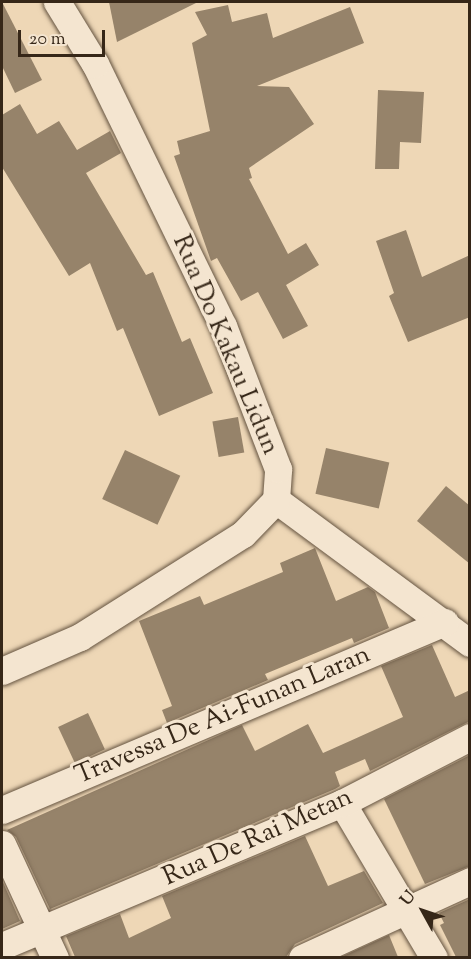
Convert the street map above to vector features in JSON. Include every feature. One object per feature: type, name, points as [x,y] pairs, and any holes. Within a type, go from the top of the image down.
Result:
[{"type":"street","name":"Rua Do Kakau Lidun","points":[[57,2],[95,64],[223,326],[278,469],[276,500]]},
{"type":"street","points":[[2,671],[80,637],[243,534],[276,500],[445,622],[470,643]]},
{"type":"street","name":"Travessa De Ai-Funan Laran","points":[[2,810],[445,622]]},
{"type":"street","name":"Rua De Rai Metan","points":[[2,946],[42,932],[342,803],[470,737]]},
{"type":"street","points":[[342,803],[434,957]]},
{"type":"street","points":[[2,844],[55,957]]},
{"type":"street","points":[[302,957],[470,881]]},
{"type":"building","points":[[2,2],[42,80],[15,93],[2,66]]},
{"type":"building","points":[[109,2],[198,2],[117,42]]},
{"type":"building","points":[[228,5],[232,22],[267,13],[273,38],[350,7],[364,43],[257,86],[289,87],[314,124],[249,168],[252,178],[249,179],[288,254],[306,243],[319,265],[286,285],[308,326],[283,339],[258,292],[241,301],[217,258],[211,261],[174,156],[180,154],[177,141],[210,131],[192,43],[207,35],[195,12]]},
{"type":"building","points":[[378,90],[424,92],[421,143],[400,142],[399,169],[375,169]]},
{"type":"building","points":[[20,104],[37,134],[59,121],[77,150],[110,131],[121,153],[86,173],[146,275],[153,272],[182,342],[190,338],[213,393],[159,416],[123,328],[117,331],[90,263],[69,276],[2,167],[2,115]]},
{"type":"building","points":[[406,230],[422,277],[470,255],[470,317],[408,342],[389,296],[394,293],[376,241]]},
{"type":"building","points":[[238,417],[244,452],[219,457],[212,422]]},
{"type":"building","points":[[326,448],[389,463],[379,508],[315,494]]},
{"type":"building","points":[[125,450],[180,476],[157,525],[102,499]]},
{"type":"building","points":[[446,486],[470,506],[470,564],[417,521]]},
{"type":"building","points":[[315,548],[336,601],[368,587],[375,592],[389,628],[354,643],[352,638],[265,674],[268,680],[167,723],[162,710],[172,706],[139,621],[200,596],[204,605],[283,572],[280,563]]},
{"type":"building","points":[[432,645],[455,697],[470,690],[470,721],[370,771],[365,759],[335,772],[340,786],[335,789],[50,909],[16,837],[7,830],[242,725],[255,751],[308,724],[323,753],[403,717],[381,666]]},
{"type":"building","points":[[88,713],[105,749],[75,763],[58,727]]},
{"type":"building","points":[[470,755],[470,866],[425,884],[384,799]]},
{"type":"building","points":[[305,836],[328,886],[364,871],[383,903],[295,944],[286,957],[75,957],[66,936],[120,914],[129,938],[171,918],[162,896]]},
{"type":"building","points":[[2,880],[20,921],[2,929]]},
{"type":"building","points":[[470,899],[470,957],[456,957],[440,925],[444,923],[439,913]]},
{"type":"building","points":[[389,935],[398,957],[341,957]]}]
